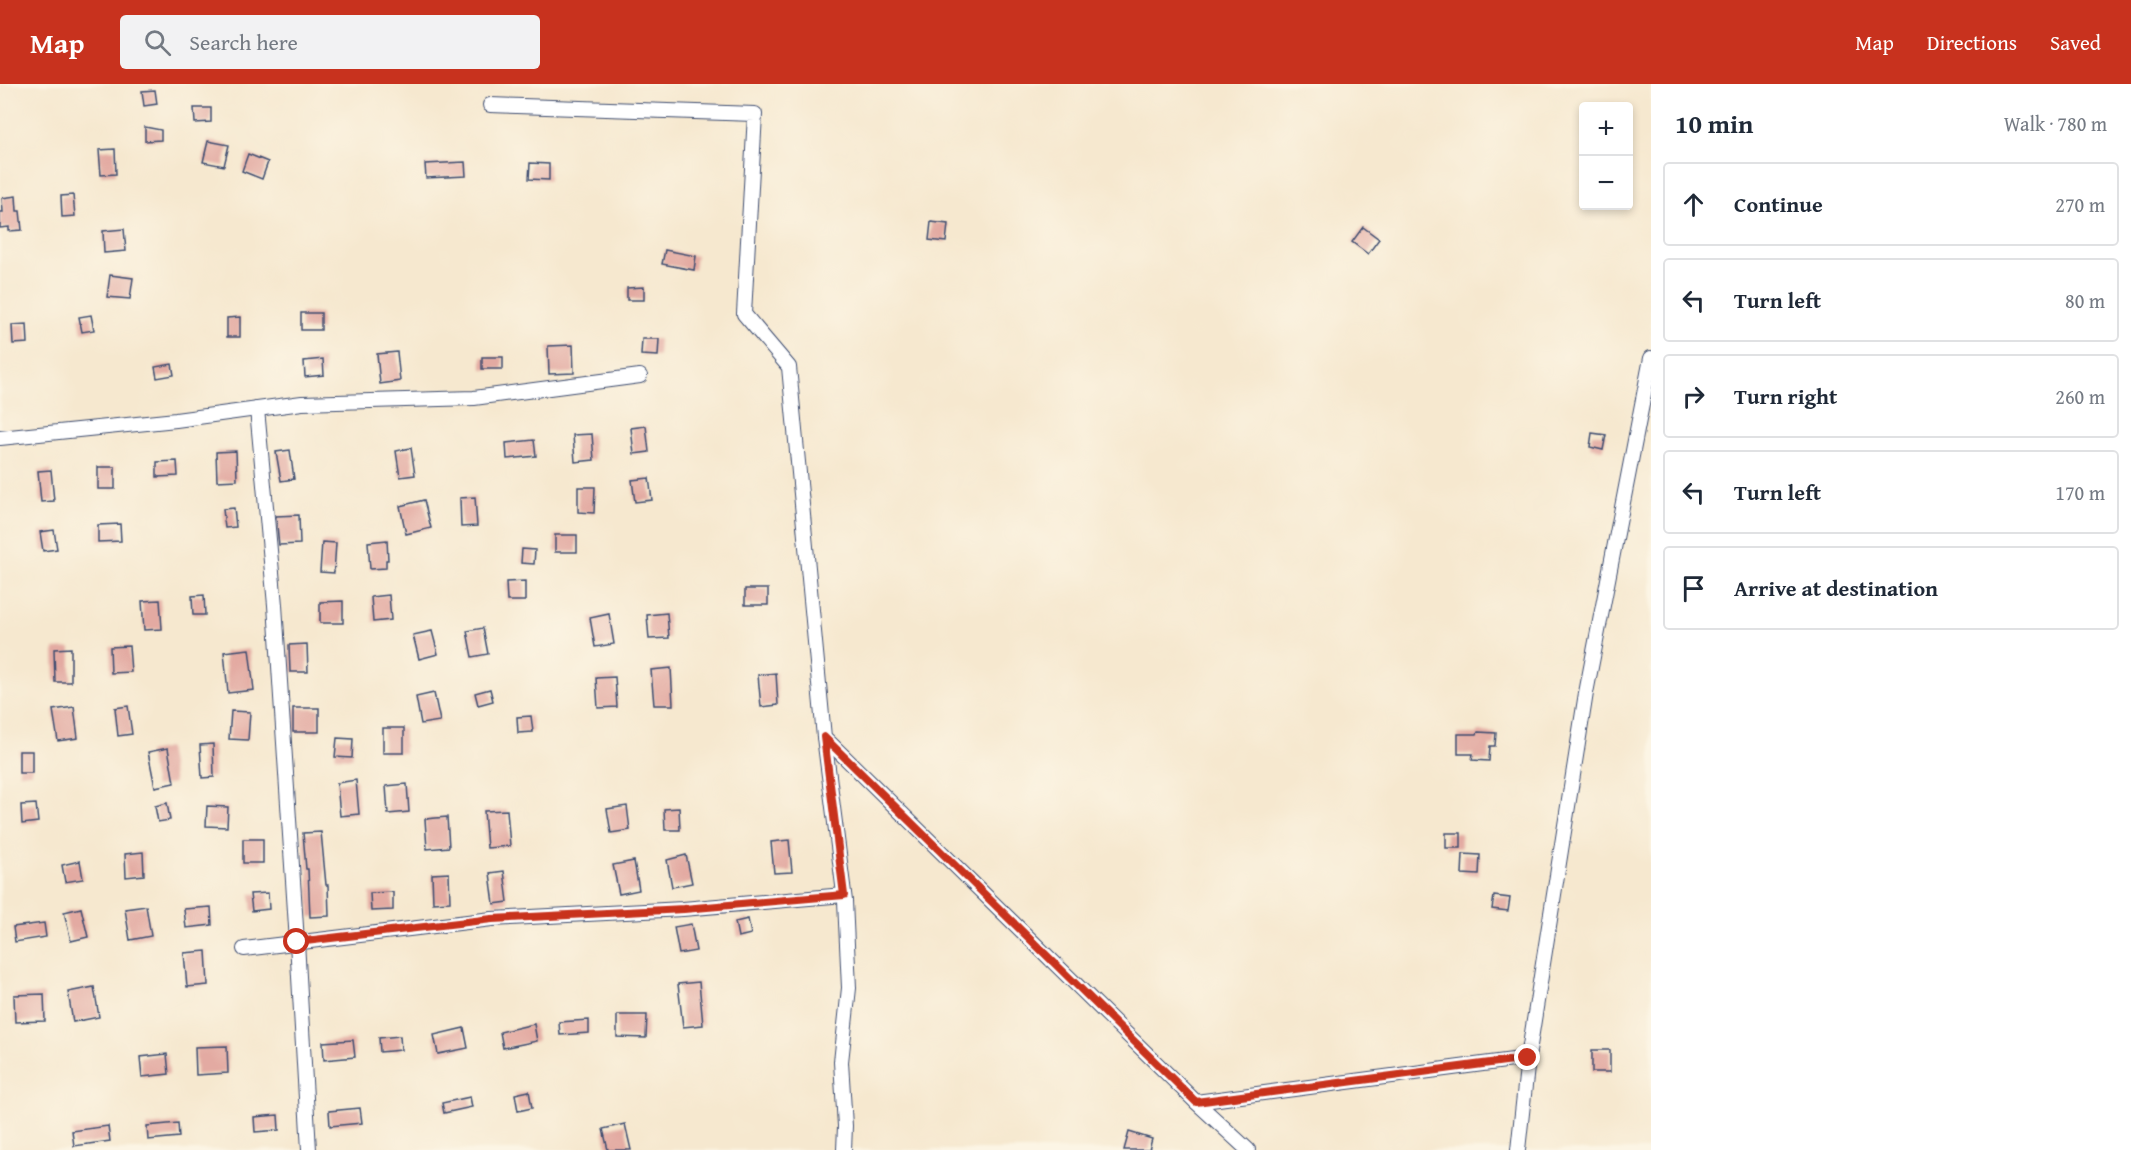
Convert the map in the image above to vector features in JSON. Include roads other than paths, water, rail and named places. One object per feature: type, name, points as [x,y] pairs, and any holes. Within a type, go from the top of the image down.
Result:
[{"type":"street","points":[[490,105],[755,114],[744,314],[789,367],[824,737],[844,895],[849,988],[841,1062],[845,1126],[844,1150]]},
{"type":"street","points":[[1518,1150],[1528,1058],[1586,693],[1651,358]]},
{"type":"street","points":[[0,438],[302,403],[474,398],[640,376]]},
{"type":"street","points":[[257,409],[275,605],[309,1150]]},
{"type":"street","points":[[824,737],[1196,1102],[1248,1150]]},
{"type":"street","points":[[244,949],[492,919],[684,909],[844,895]]},
{"type":"street","points":[[1196,1102],[1528,1058]]}]
